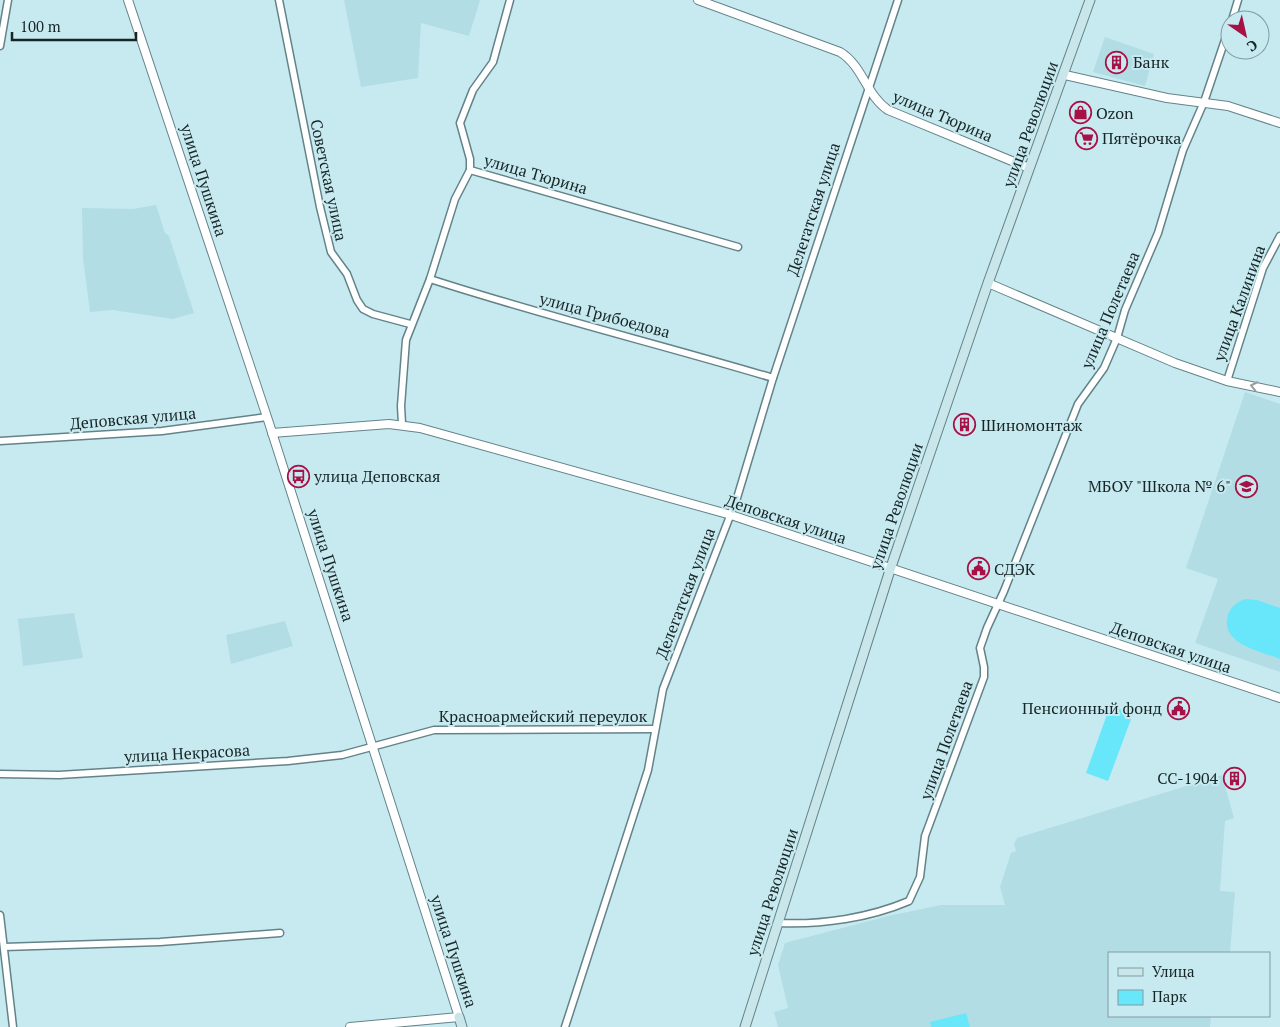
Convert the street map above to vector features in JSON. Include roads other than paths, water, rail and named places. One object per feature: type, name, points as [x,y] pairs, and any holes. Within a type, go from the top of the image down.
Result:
[{"type":"main road","name":"улица Революции","points":[[745,1027],[892,567],[988,282],[1065,75],[1090,0]]},
{"type":"main road","name":"улица Пушкина","points":[[459,1017],[462,1027]]},
{"type":"street","points":[[0,46],[8,0]]},
{"type":"street","name":"улица Пушкина","points":[[128,0],[267,417],[459,1017]]},
{"type":"street","name":"Советская улица","points":[[279,0],[320,207],[331,252],[347,274],[363,310],[410,324]]},
{"type":"street","name":"улица Тюрина","points":[[402,424],[401,406],[404,364],[406,340],[410,324],[430,280],[455,199],[470,170],[470,159],[460,123],[473,90],[493,62],[510,0]]},
{"type":"street","name":"улица Тюрина","points":[[698,0],[840,52],[853,62],[875,99],[888,110],[1029,168]]},
{"type":"street","name":"Делегатская улица","points":[[565,1027],[648,770],[663,689],[731,515],[773,378],[898,0]]},
{"type":"street","name":"улица Полетаева","points":[[778,923],[824,923],[891,909],[910,901],[920,877],[925,836],[984,677],[980,648],[1078,404],[1104,368],[1117,338],[1125,310],[1158,233],[1183,150],[1204,102],[1220,55]]},
{"type":"street","points":[[1065,75],[1167,98],[1204,102],[1242,110],[1280,124]]},
{"type":"street","name":"улица Тюрина","points":[[470,170],[738,247]]},
{"type":"street","name":"улица Калинина","points":[[1227,381],[1237,346],[1251,312],[1263,268],[1280,236]]},
{"type":"street","name":"улица Грибоедова","points":[[430,280],[546,314],[665,345],[773,378]]},
{"type":"street","points":[[988,282],[1175,363],[1227,381],[1280,392]]},
{"type":"street","name":"Деповская улица","points":[[0,441],[162,431],[267,417]]},
{"type":"street","name":"Деповская улица","points":[[272,433],[402,424],[731,515],[892,567],[1280,698]]},
{"type":"street","name":"Красноармейский переулок","points":[[374,748],[400,738],[434,730],[655,729]]},
{"type":"street","name":"улица Некрасова","points":[[0,774],[59,775],[288,761],[342,755],[374,748]]},
{"type":"street","points":[[0,915],[13,1027]]},
{"type":"street","points":[[4,947],[160,942],[280,933]]},
{"type":"street","points":[[350,1027],[459,1017]]},
{"type":"place","name":"Банк","points":[[1117,62]]},
{"type":"place","name":"Ozon","points":[[1080,113]]},
{"type":"place","name":"Пятёрочка","points":[[1086,138]]},
{"type":"place","name":"Шиномонтаж","points":[[965,425]]},
{"type":"place","name":"улица Деповская","points":[[298,476]]},
{"type":"place","name":"МБОУ \"Школа № 6\"","points":[[1247,486]]},
{"type":"place","name":"СДЭК","points":[[978,569]]},
{"type":"place","name":"Пенсионный фонд","points":[[1178,708]]},
{"type":"place","name":"СС-1904","points":[[1234,778]]}]
